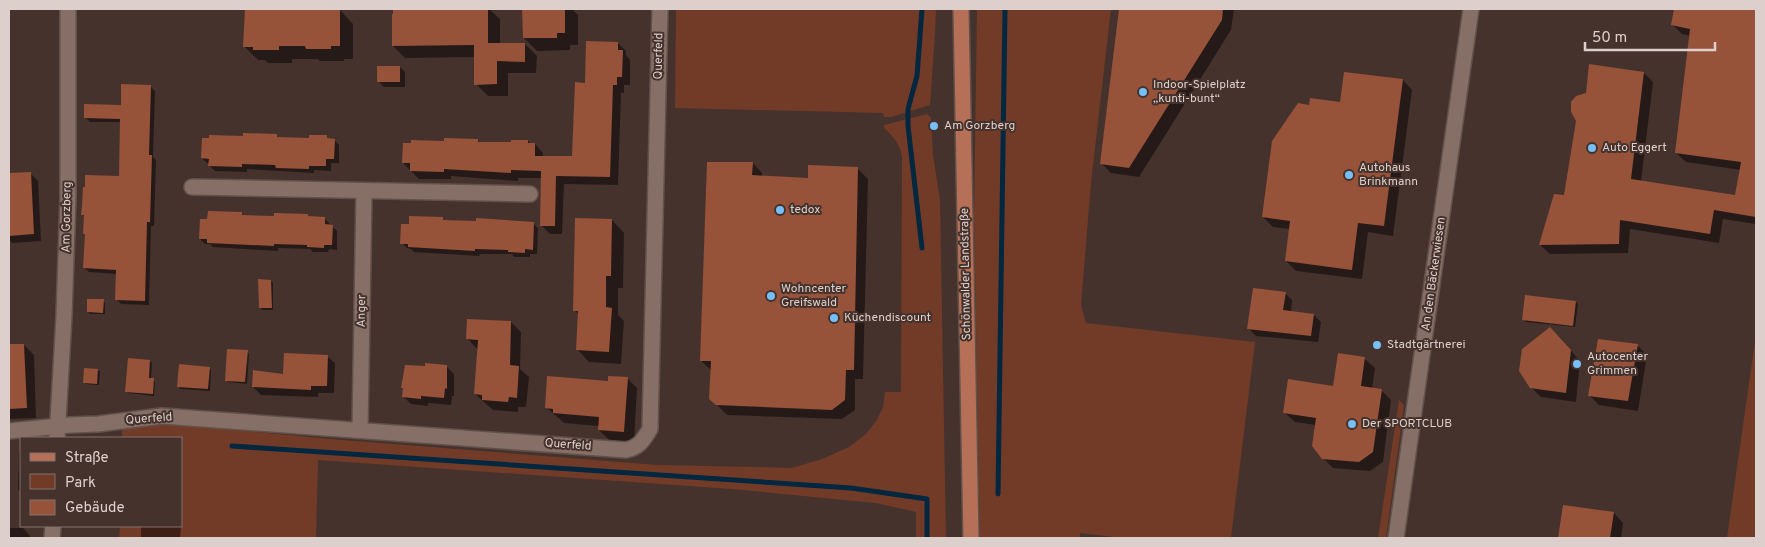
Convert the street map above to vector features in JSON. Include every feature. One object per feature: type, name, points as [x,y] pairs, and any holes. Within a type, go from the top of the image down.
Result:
[{"type":"main road","name":"Schönwalder Landstraße","points":[[961,9],[970,538]]},
{"type":"street","name":"Am Gorzberg","points":[[58,432],[68,198],[68,9]]},
{"type":"street","name":"Querfeld","points":[[58,432],[98,424],[162,416],[626,450],[641,444],[650,429],[660,9]]},
{"type":"street","name":"An den Bäckerwiesen","points":[[1396,538],[1471,9]]},
{"type":"street","points":[[192,187],[530,194]]},
{"type":"street","name":"Anger","points":[[360,430],[364,191]]},
{"type":"street","points":[[9,431],[42,429],[58,432]]},
{"type":"green space","points":[[676,9],[936,9],[930,105],[891,117],[884,117],[883,113],[675,108]]},
{"type":"green space","points":[[977,9],[1111,9],[1091,183],[1081,305],[1086,323],[1255,342],[1231,538],[1122,538],[1080,533],[1080,538],[980,538],[974,216]]},
{"type":"green space","points":[[927,114],[931,118],[933,155],[940,200],[946,538],[916,538],[916,512],[876,503],[732,489],[318,460],[316,538],[119,538],[120,527],[182,527],[182,437],[122,437],[122,429],[164,423],[329,439],[658,465],[792,468],[822,459],[849,447],[866,434],[877,420],[883,407],[885,392],[901,392],[902,156],[893,137],[884,128],[884,125]]},
{"type":"green space","points":[[1756,334],[1756,538],[1727,538]]},
{"type":"green space","points":[[1399,400],[1404,405],[1386,538],[1378,538]]},
{"type":"building","points":[[245,9],[340,9],[340,46],[331,46],[331,49],[306,49],[305,46],[279,46],[279,50],[253,50],[253,47],[243,47]]},
{"type":"building","points":[[393,9],[488,9],[488,43],[525,43],[525,62],[497,61],[497,84],[474,85],[474,45],[392,46]]},
{"type":"building","points":[[522,9],[565,9],[565,33],[557,33],[557,38],[523,38]]},
{"type":"building","name":"Indoor-Spielplatz „kunti-bunt“","points":[[1119,9],[1223,9],[1222,20],[1129,168],[1100,164]]},
{"type":"building","points":[[1674,9],[1756,9],[1756,217],[1714,210],[1710,234],[1620,220],[1619,244],[1539,245],[1554,194],[1564,195],[1576,121],[1571,112],[1571,102],[1576,96],[1586,93],[1589,64],[1644,72],[1631,179],[1735,195],[1741,162],[1675,153],[1690,29],[1671,25]]},
{"type":"building","points":[[586,41],[618,42],[618,50],[623,50],[622,77],[617,77],[617,85],[613,85],[610,177],[556,176],[555,226],[540,226],[541,171],[511,170],[511,173],[444,169],[444,172],[410,171],[410,163],[402,163],[403,143],[411,143],[411,140],[444,141],[444,138],[478,139],[478,142],[528,140],[528,143],[535,143],[535,156],[572,156],[575,82],[585,83]]},
{"type":"building","points":[[377,66],[400,66],[400,82],[377,82]]},
{"type":"building","points":[[1344,72],[1403,79],[1384,226],[1358,223],[1352,270],[1285,261],[1290,221],[1262,217],[1272,141],[1298,103],[1309,105],[1310,98],[1340,102]]},
{"type":"building","points":[[121,84],[151,85],[149,155],[152,155],[150,222],[147,222],[145,301],[115,300],[116,270],[83,268],[85,234],[83,234],[84,215],[81,215],[85,175],[119,176],[120,119],[84,118],[84,104],[121,105]]},
{"type":"building","points":[[243,133],[277,134],[277,137],[309,138],[309,135],[327,135],[327,138],[335,139],[334,159],[326,159],[326,166],[309,166],[309,169],[242,164],[242,167],[208,166],[209,159],[201,158],[202,138],[209,138],[209,135],[243,136]]},
{"type":"building","points":[[707,162],[753,162],[752,175],[808,178],[808,165],[858,167],[854,370],[846,370],[845,400],[832,410],[716,405],[709,399],[711,361],[700,361]]},
{"type":"building","points":[[31,172],[34,234],[9,236],[9,173]]},
{"type":"building","points":[[208,211],[242,212],[242,215],[274,216],[274,213],[308,214],[308,216],[325,217],[325,224],[333,225],[332,245],[324,245],[324,248],[307,247],[307,245],[274,244],[274,246],[207,243],[207,239],[199,239],[200,219],[207,219]]},
{"type":"building","points":[[409,216],[443,217],[443,220],[476,221],[476,218],[534,222],[533,250],[525,249],[525,253],[508,252],[508,250],[475,249],[475,251],[408,247],[408,244],[400,244],[401,224],[409,224]]},
{"type":"building","points":[[575,218],[612,219],[611,276],[606,276],[606,307],[612,308],[609,352],[576,350],[578,311],[573,311]]},
{"type":"building","points":[[258,279],[271,280],[272,308],[259,308]]},
{"type":"building","points":[[1253,288],[1286,292],[1283,310],[1314,314],[1311,336],[1247,329]]},
{"type":"building","name":"Autocenter Grimmen","points":[[1525,295],[1576,301],[1573,326],[1522,320]]},
{"type":"building","points":[[87,299],[104,299],[103,313],[87,312]]},
{"type":"building","points":[[467,319],[511,321],[510,365],[519,366],[517,398],[509,397],[508,402],[482,400],[482,395],[474,394],[478,340],[466,339]]},
{"type":"building","points":[[1550,327],[1571,350],[1566,393],[1530,388],[1519,371],[1522,349]]},
{"type":"building","points":[[1598,339],[1638,344],[1628,401],[1588,396]]},
{"type":"building","points":[[9,344],[24,344],[27,408],[9,409]]},
{"type":"building","points":[[227,349],[248,350],[245,382],[225,381]]},
{"type":"building","points":[[284,353],[328,355],[327,386],[311,386],[311,390],[252,387],[253,370],[283,374]]},
{"type":"building","points":[[1338,353],[1365,357],[1361,386],[1382,389],[1373,452],[1359,462],[1322,459],[1312,446],[1316,418],[1283,413],[1288,379],[1333,386]]},
{"type":"building","points":[[128,358],[150,360],[149,378],[154,378],[153,394],[125,392]]},
{"type":"building","points":[[425,363],[447,365],[447,389],[445,388],[444,398],[421,396],[421,399],[402,397],[403,388],[401,388],[405,365],[425,366]]},
{"type":"building","points":[[179,364],[210,367],[208,389],[177,387]]},
{"type":"building","points":[[84,368],[98,369],[97,384],[83,383]]},
{"type":"building","points":[[547,376],[608,381],[608,376],[628,377],[624,432],[598,430],[599,417],[553,413],[553,409],[545,408]]},
{"type":"building","points":[[1563,505],[1614,512],[1610,538],[1558,538]]},
{"type":"waterway","points":[[922,9],[917,76],[908,109],[908,126],[922,248]]},
{"type":"waterway","points":[[998,494],[1005,9]]},
{"type":"waterway","points":[[232,446],[851,488],[927,499],[927,538]]},
{"type":"place","name":"Indoor-Spielplatz „kunti-bunt“","points":[[1143,92]]},
{"type":"place","name":"Am Gorzberg","points":[[934,126]]},
{"type":"place","name":"Auto Eggert","points":[[1592,148]]},
{"type":"place","name":"Autohaus Brinkmann","points":[[1349,175]]},
{"type":"place","name":"tedox","points":[[780,210]]},
{"type":"place","name":"Wohncenter Greifswald","points":[[771,296]]},
{"type":"place","name":"Küchendiscount","points":[[834,318]]},
{"type":"place","name":"Stadtgärtnerei","points":[[1377,345]]},
{"type":"place","name":"Autocenter Grimmen","points":[[1577,364]]},
{"type":"place","name":"Der SPORTCLUB","points":[[1352,424]]}]
